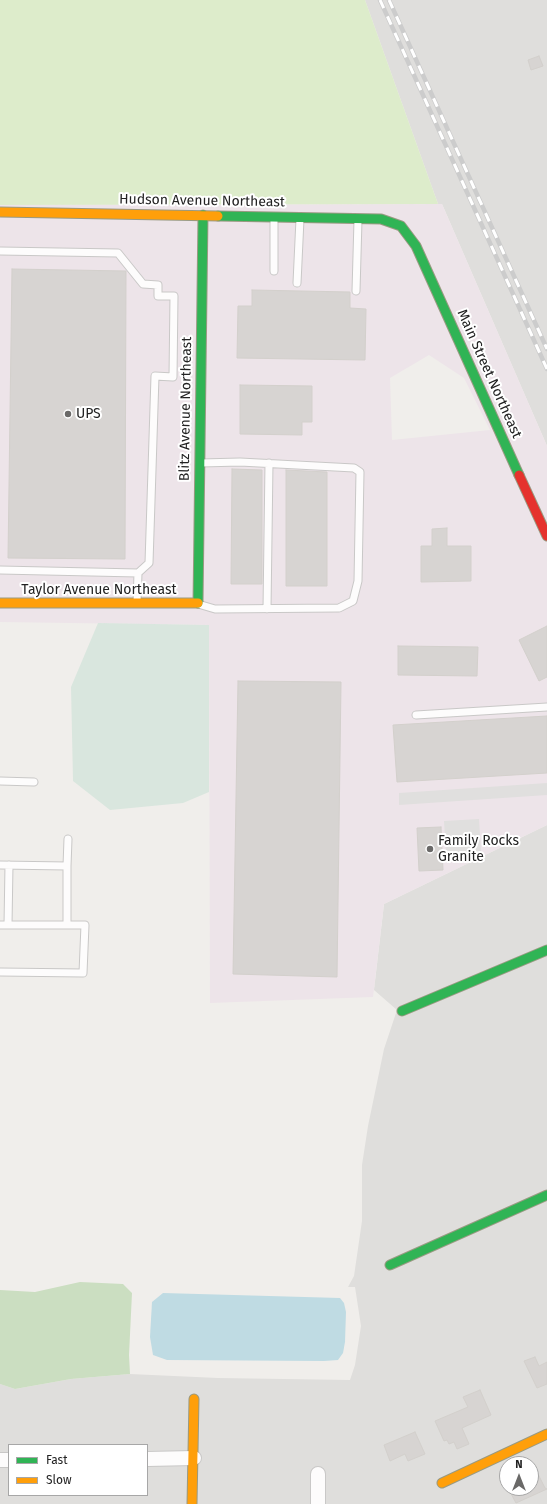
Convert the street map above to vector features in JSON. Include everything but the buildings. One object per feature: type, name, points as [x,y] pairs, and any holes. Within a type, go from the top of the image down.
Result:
[{"type":"street","name":"Hudson Avenue Northeast","points":[[0,212],[381,218],[402,226]]},
{"type":"street","name":"Blitz Avenue Northeast","points":[[198,604],[202,215]]},
{"type":"street","name":"Main Street Northeast","points":[[402,226],[416,246],[547,536]]},
{"type":"street","name":"Taylor Avenue Northeast","points":[[0,603],[198,604]]},
{"type":"street","points":[[402,1011],[547,950]]},
{"type":"street","points":[[390,1266],[547,1194]]},
{"type":"street","points":[[192,1504],[194,1399]]},
{"type":"street","points":[[442,1482],[547,1434]]},
{"type":"street","points":[[148,1459],[194,1458]]},
{"type":"street","points":[[318,1474],[318,1504]]},
{"type":"lane","points":[[274,216],[274,271]]},
{"type":"lane","points":[[297,283],[300,217]]},
{"type":"lane","points":[[356,291],[358,218]]},
{"type":"lane","points":[[0,251],[118,254],[143,284],[158,285],[158,296],[174,296],[173,377],[155,376],[149,562],[138,573],[137,604]]},
{"type":"lane","points":[[198,604],[215,609],[339,608],[353,601],[358,581],[360,472],[354,468],[269,463],[200,463]]},
{"type":"lane","points":[[267,609],[269,463]]},
{"type":"lane","points":[[0,570],[138,573]]},
{"type":"lane","points":[[416,715],[547,707]]},
{"type":"lane","points":[[0,782],[34,782]]},
{"type":"lane","points":[[67,925],[68,839]]},
{"type":"lane","points":[[0,865],[67,866]]},
{"type":"lane","points":[[8,925],[9,865]]},
{"type":"lane","points":[[0,925],[85,925],[83,973],[0,972]]},
{"type":"shaded area","points":[[365,0],[547,0],[547,446],[442,204],[438,204]]},
{"type":"shaded area","points":[[442,204],[547,446],[547,825],[384,904],[373,997],[210,1003],[209,625],[0,622],[0,205]],"holes":[[[429,355],[464,378],[490,430],[392,440],[390,378]]]},
{"type":"shaded area","points":[[98,623],[209,625],[209,792],[183,803],[110,810],[73,781],[71,687]]},
{"type":"shaded area","points":[[547,783],[547,795],[399,805],[399,793]]},
{"type":"shaded area","points":[[479,819],[481,852],[446,853],[444,821]]},
{"type":"shaded area","points":[[547,825],[547,1504],[0,1504],[0,1384],[15,1389],[71,1379],[130,1374],[218,1378],[350,1380],[355,1365],[361,1326],[355,1287],[348,1287],[354,1276],[362,1221],[362,1165],[368,1126],[384,1049],[397,1010],[374,990],[384,904]]},
{"type":"green space","points":[[0,0],[365,0],[438,204],[0,205]]},
{"type":"green space","points":[[80,1282],[123,1284],[132,1293],[129,1355],[130,1374],[71,1379],[15,1389],[0,1384],[0,1290],[35,1292]]},
{"type":"water","points":[[163,1293],[340,1298],[344,1303],[346,1312],[343,1353],[338,1360],[324,1361],[167,1360],[153,1355],[150,1337],[152,1302]]},
{"type":"railway","points":[[380,0],[547,369]]},
{"type":"railway","points":[[389,0],[547,349]]},
{"type":"traffic: fast","points":[[198,603],[203,215]]},
{"type":"traffic: fast","points":[[218,216],[381,219],[401,226],[416,246],[519,475]]},
{"type":"traffic: fast","points":[[402,1011],[547,950]]},
{"type":"traffic: fast","points":[[390,1265],[547,1195]]},
{"type":"traffic: slow","points":[[0,212],[218,216]]},
{"type":"traffic: slow","points":[[0,603],[198,603]]},
{"type":"traffic: slow","points":[[192,1504],[194,1399]]},
{"type":"traffic: slow","points":[[442,1483],[547,1434]]},
{"type":"traffic: jam","points":[[519,475],[547,536]]},
{"type":"place","name":"UPS","points":[[68,414]]},
{"type":"place","name":"Family Rocks Granite","points":[[430,849]]}]
